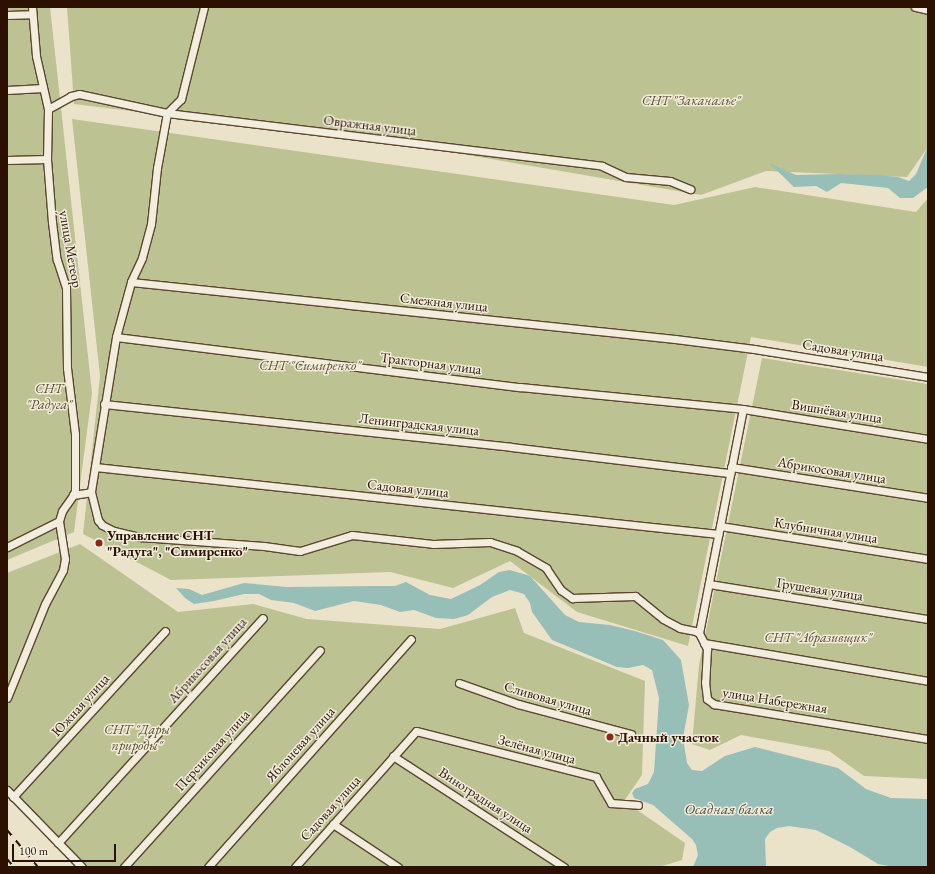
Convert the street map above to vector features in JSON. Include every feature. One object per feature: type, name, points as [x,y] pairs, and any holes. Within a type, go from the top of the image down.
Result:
[{"type":"street","points":[[204,7],[181,99],[167,113],[157,168],[151,224],[142,258],[131,282],[116,337],[91,492],[98,520],[102,524],[114,531],[141,538],[264,546],[300,551],[352,535],[433,544],[490,542],[517,551],[546,568],[561,590],[572,598],[635,596],[663,619],[680,628],[699,633],[743,410]]},
{"type":"street","points":[[915,7],[928,10]]},
{"type":"street","points":[[7,15],[32,10]]},
{"type":"street","name":"улица Метеор","points":[[32,10],[36,56],[48,109],[47,159],[52,222],[57,260],[66,287],[67,368],[75,434],[75,491],[73,495]]},
{"type":"street","points":[[7,90],[43,88]]},
{"type":"street","name":"Овражная улица","points":[[48,109],[71,96],[79,94],[167,113],[602,166],[626,177],[670,181],[690,189]]},
{"type":"street","points":[[7,160],[47,159]]},
{"type":"street","name":"Смежная улица","points":[[131,282],[675,339],[754,349]]},
{"type":"street","name":"Тракторная улица","points":[[116,337],[520,387],[743,410]]},
{"type":"street","name":"Садовая улица","points":[[754,349],[928,377]]},
{"type":"street","name":"Ленинградская улица","points":[[104,404],[731,470]]},
{"type":"street","name":"Вишнёвая улица","points":[[743,410],[928,439]]},
{"type":"street","name":"Садовая улица","points":[[95,467],[718,534]]},
{"type":"street","name":"Абрикосовая улица","points":[[731,470],[928,498]]},
{"type":"street","points":[[7,698],[45,604],[63,570],[65,559],[59,521],[62,511],[73,495],[91,492]]},
{"type":"street","points":[[7,545],[59,521]]},
{"type":"street","name":"Клубничная улица","points":[[720,526],[928,559]]},
{"type":"street","name":"Грушевая улица","points":[[709,584],[928,619]]},
{"type":"street","name":"Абрикосовая улица","points":[[58,843],[263,618]]},
{"type":"street","name":"Южная улица","points":[[14,797],[165,630]]},
{"type":"street","name":"улица Набережная","points":[[699,633],[707,649],[704,682],[707,699],[714,704],[928,739]]},
{"type":"street","name":"Яблоневая улица","points":[[208,867],[411,639]]},
{"type":"street","points":[[704,643],[928,681]]},
{"type":"street","name":"Персиковая улица","points":[[124,867],[320,650]]},
{"type":"street","name":"Сливовая улица","points":[[459,683],[518,704],[631,734]]},
{"type":"street","name":"Садовая улица","points":[[295,867],[416,731]]},
{"type":"street","name":"Зелёная улица","points":[[416,731],[596,777],[611,803],[638,804]]},
{"type":"street","name":"Виноградная улица","points":[[393,756],[564,867]]},
{"type":"street","points":[[7,790],[82,867]]},
{"type":"street","points":[[333,824],[398,867]]},
{"type":"green space","name":"СНТ \"Радуга\"","points":[[7,7],[50,7],[92,393],[74,532],[7,560]]},
{"type":"green space","name":"СНТ \"Заканалье\"","points":[[67,7],[928,7],[928,147],[907,177],[766,171],[701,195],[420,147],[74,104]]},
{"type":"green space","name":"СНТ \"Симиренко\"","points":[[72,119],[674,205],[755,187],[916,212],[928,198],[928,367],[751,337],[688,646],[577,612],[510,561],[453,588],[390,572],[171,580],[83,534],[100,376]]},
{"type":"green space","name":"СНТ \"Абразивщик\"","points":[[762,358],[928,384],[928,779],[864,776],[829,751],[741,735],[710,750],[692,744],[699,665]]},
{"type":"green space","name":"СНТ \"Дары природы\"","points":[[80,544],[178,612],[253,604],[307,619],[440,629],[515,608],[524,633],[645,681],[642,775],[624,801],[685,843],[682,860],[659,867],[75,867],[7,794],[7,573]]},
{"type":"water","points":[[928,146],[928,187],[913,198],[900,198],[888,188],[841,183],[827,192],[816,186],[794,187],[769,163],[796,175],[878,175],[898,177],[909,181],[916,174]]},
{"type":"water","name":"Осадная балка","points":[[510,570],[530,576],[565,615],[579,622],[610,625],[663,640],[681,660],[689,705],[683,738],[687,763],[692,770],[702,771],[725,756],[755,747],[838,768],[866,789],[891,798],[928,799],[928,867],[895,867],[878,864],[850,847],[816,830],[789,826],[777,828],[770,832],[765,839],[766,867],[693,867],[698,855],[696,845],[692,839],[653,805],[634,798],[632,793],[635,789],[648,784],[654,772],[659,698],[652,670],[643,665],[628,668],[617,667],[552,640],[532,612],[530,603],[524,594],[510,590],[492,597],[468,615],[454,619],[436,618],[414,610],[400,612],[381,605],[354,601],[315,611],[294,603],[271,600],[259,594],[244,594],[194,604],[185,598],[176,588],[189,589],[202,595],[244,583],[287,587],[395,586],[406,582],[430,595],[451,599],[480,585],[499,572]]},
{"type":"railway","points":[[7,830],[38,867]]},
{"type":"railway","points":[[7,859],[14,867]]},
{"type":"place","name":"Управление СНТ \"Радуга\", \"Симиренко\"","points":[[99,543]]},
{"type":"place","name":"Дачный участок","points":[[610,737]]}]
